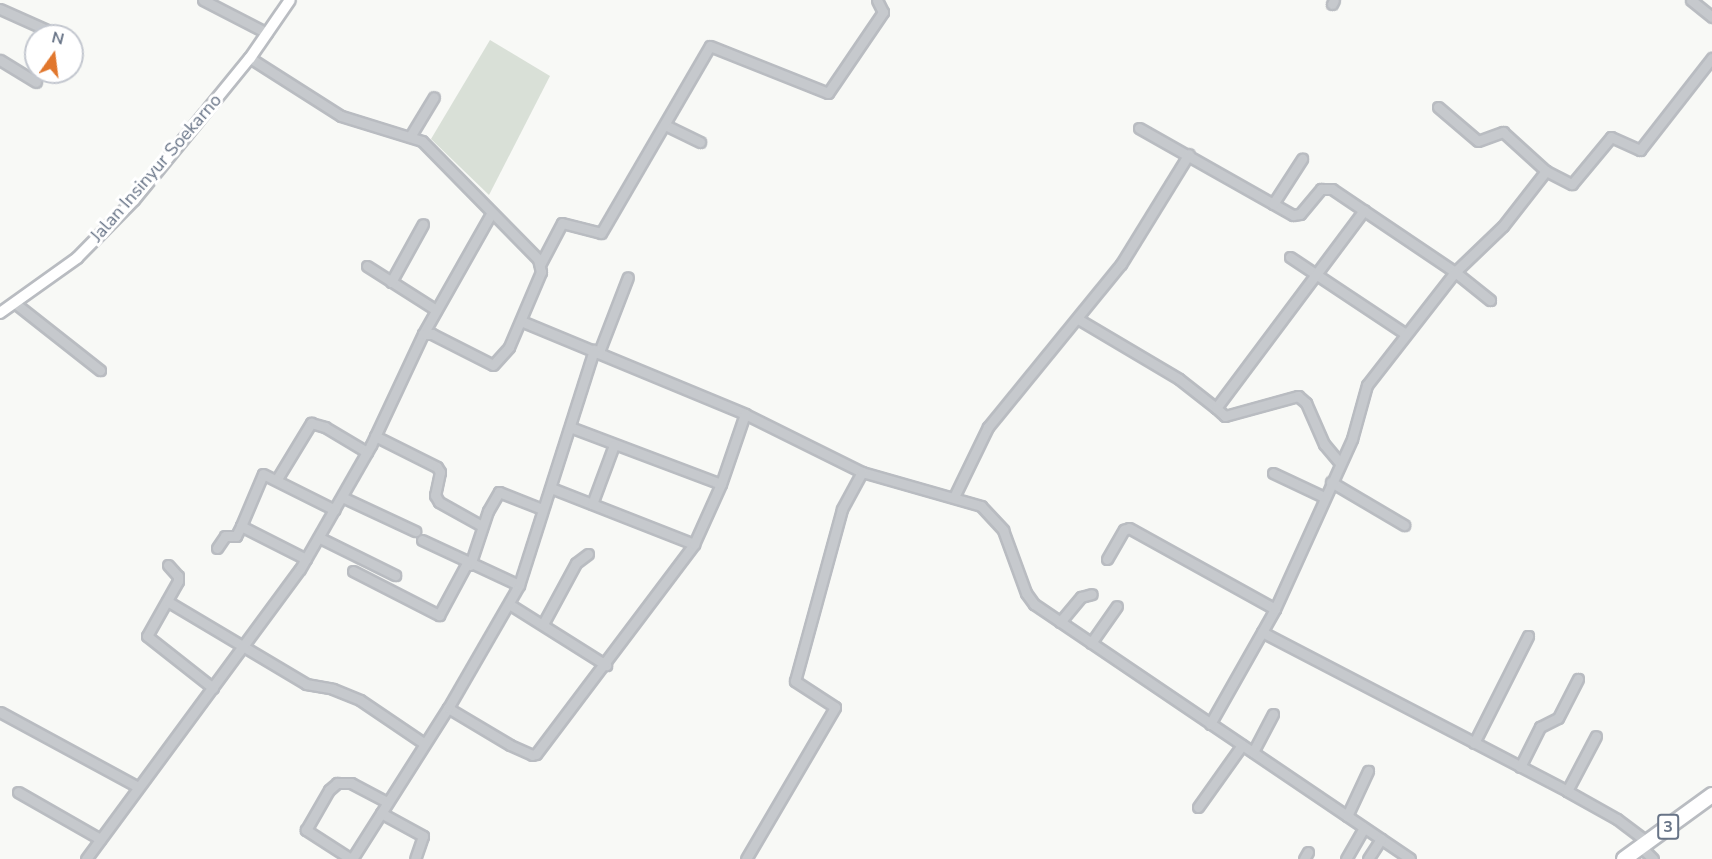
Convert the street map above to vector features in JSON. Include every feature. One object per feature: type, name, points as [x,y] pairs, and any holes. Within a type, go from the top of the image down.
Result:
[{"type":"highway","name":"3","points":[[1624,859],[1712,795]]},
{"type":"main road","name":"Jalan Insinyur Soekarno","points":[[0,313],[16,304],[77,258],[134,200],[250,58],[290,0]]},
{"type":"street","points":[[203,0],[267,33]]},
{"type":"street","points":[[423,334],[432,334],[490,366],[502,358],[521,321],[541,272],[541,263],[562,223],[602,233],[713,45],[822,92],[831,92],[883,12],[877,0]]},
{"type":"street","points":[[1691,0],[1712,17]]},
{"type":"street","points":[[0,9],[33,24]]},
{"type":"street","points":[[250,58],[341,116],[411,135],[431,148],[490,213],[541,263]]},
{"type":"street","points":[[1438,107],[1478,141],[1503,132],[1546,171],[1572,184],[1613,136],[1639,150],[1712,58]]},
{"type":"street","points":[[0,60],[24,75]]},
{"type":"street","points":[[411,135],[434,97]]},
{"type":"street","points":[[666,125],[700,142]]},
{"type":"street","points":[[1139,128],[1190,154],[1273,204],[1298,216],[1321,189],[1329,188],[1455,272],[1490,300]]},
{"type":"street","points":[[954,497],[988,427],[1078,319],[1136,243],[1190,154]]},
{"type":"street","points":[[1273,204],[1302,159]]},
{"type":"street","points":[[1210,724],[1275,609],[1354,432],[1367,385],[1455,272],[1503,226],[1546,171]]},
{"type":"street","points":[[1216,408],[1364,210]]},
{"type":"street","points":[[86,859],[138,786],[246,646],[320,538],[367,452],[423,334],[490,213]]},
{"type":"street","points":[[391,282],[423,224]]},
{"type":"street","points":[[1290,257],[1406,334]]},
{"type":"street","points":[[367,266],[436,310]]},
{"type":"street","points":[[387,802],[351,783],[337,783],[329,790],[306,830],[352,859],[448,708],[519,585],[570,427],[597,351],[628,277]]},
{"type":"street","points":[[16,304],[100,370]]},
{"type":"street","points":[[1078,319],[1179,379],[1225,416],[1292,397],[1302,398],[1316,431],[1340,463]]},
{"type":"street","points":[[521,321],[745,414],[862,472],[981,506],[992,516],[1008,540],[1030,598],[1060,622],[1410,859]]},
{"type":"street","points":[[448,708],[534,755],[606,665],[694,544],[720,484],[745,414]]},
{"type":"street","points":[[277,479],[311,423],[325,427],[367,452]]},
{"type":"street","points":[[570,427],[720,484]]},
{"type":"street","points":[[375,436],[437,467],[440,472],[435,495],[439,502],[482,526]]},
{"type":"street","points":[[592,504],[614,445]]},
{"type":"street","points":[[746,859],[836,707],[795,681],[842,509],[862,472]]},
{"type":"street","points":[[1273,473],[1324,497]]},
{"type":"street","points":[[217,548],[225,536],[236,536],[263,474],[335,510]]},
{"type":"street","points":[[1331,483],[1404,525]]},
{"type":"street","points":[[551,488],[694,544]]},
{"type":"street","points":[[353,571],[439,615],[469,564],[482,526],[499,492],[542,509]]},
{"type":"street","points":[[342,497],[415,531]]},
{"type":"street","points":[[242,526],[306,559]]},
{"type":"street","points":[[1107,558],[1124,530],[1129,528],[1275,609]]},
{"type":"street","points":[[320,538],[395,575]]},
{"type":"street","points":[[422,540],[469,564],[519,585]]},
{"type":"street","points":[[543,624],[576,563],[588,554]]},
{"type":"street","points":[[168,565],[178,579],[147,636],[213,688]]},
{"type":"street","points":[[1060,622],[1081,597],[1092,594]]},
{"type":"street","points":[[166,601],[246,646],[306,684],[333,688],[360,700],[425,744]]},
{"type":"street","points":[[509,603],[606,665]]},
{"type":"street","points":[[1091,642],[1117,606]]},
{"type":"street","points":[[1262,632],[1617,819],[1644,844],[1653,859]]},
{"type":"street","points":[[1474,743],[1528,636]]},
{"type":"street","points":[[1520,767],[1540,727],[1557,720],[1578,679]]},
{"type":"street","points":[[0,712],[138,786]]},
{"type":"street","points":[[1253,752],[1273,714]]},
{"type":"street","points":[[1567,791],[1596,736]]},
{"type":"street","points":[[1198,807],[1242,745]]},
{"type":"street","points":[[1347,816],[1368,771]]},
{"type":"street","points":[[18,792],[100,839]]},
{"type":"street","points":[[381,813],[423,836],[415,859]]},
{"type":"street","points":[[1346,859],[1364,828]]},
{"type":"street","points":[[1358,838],[1375,849]]},
{"type":"street","points":[[1368,859],[1381,839]]},
{"type":"shaded area","points":[[490,40],[550,76],[489,195],[431,139]]}]
